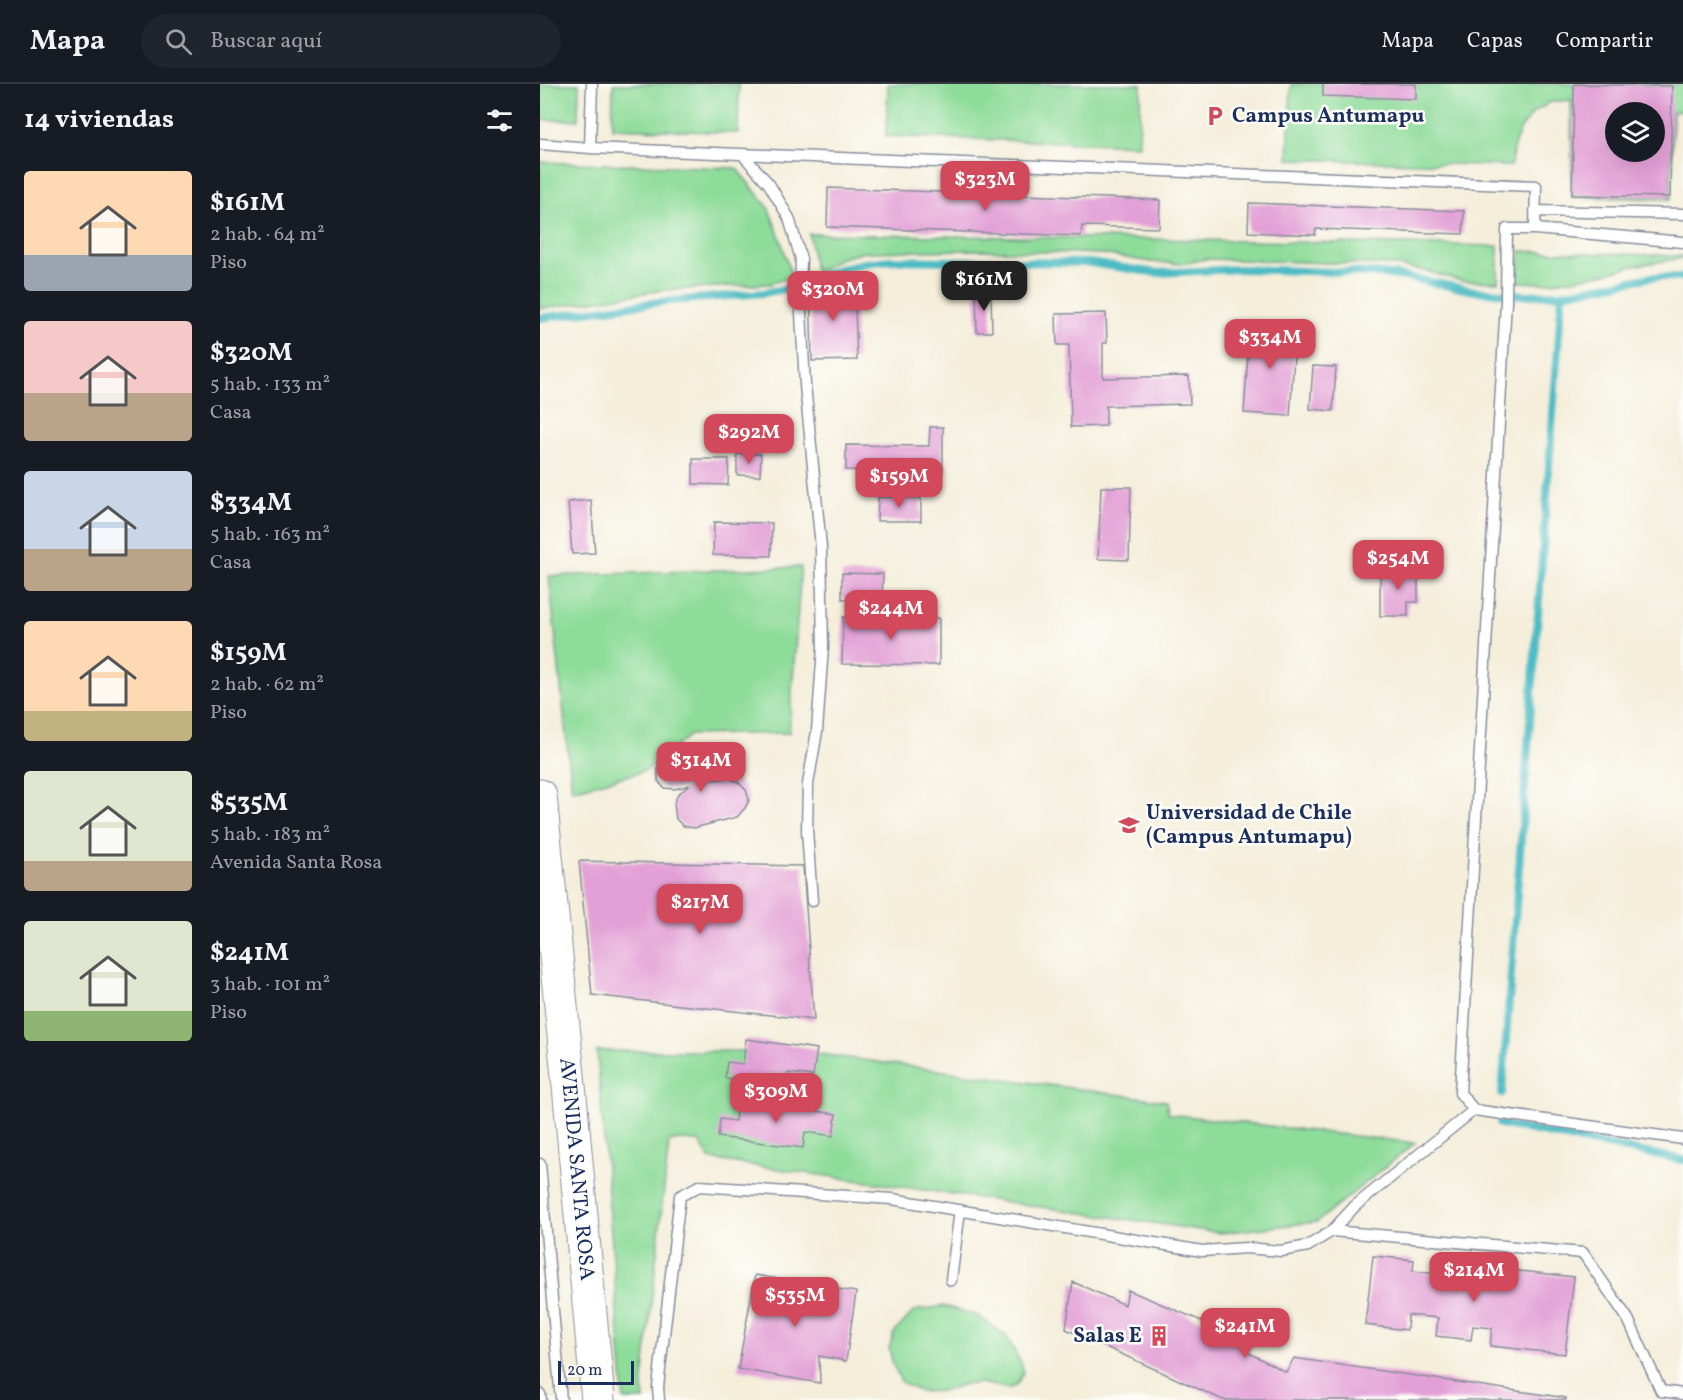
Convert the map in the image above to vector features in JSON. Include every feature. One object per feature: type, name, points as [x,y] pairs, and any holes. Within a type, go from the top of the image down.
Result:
[{"type":"main road","name":"AVENIDA SANTA ROSA","points":[[540,796],[598,1400]]},
{"type":"lane","points":[[590,148],[591,84]]},
{"type":"lane","points":[[540,144],[590,148],[1536,186],[1535,229]]},
{"type":"lane","points":[[742,154],[769,184],[784,209],[789,218],[801,259],[800,295],[805,385],[822,569],[823,647],[816,731],[808,784],[807,830],[812,901]]},
{"type":"lane","points":[[1535,211],[1683,214]]},
{"type":"lane","points":[[1683,242],[1535,229],[1506,229],[1506,302],[1460,1093],[1474,1110],[1683,1139]]},
{"type":"lane","points":[[659,1400],[658,1387],[680,1196],[699,1186],[892,1199],[1202,1251],[1246,1248],[1281,1251],[1308,1246],[1332,1231],[1355,1206],[1474,1110]]},
{"type":"lane","points":[[540,1164],[561,1400]]},
{"type":"lane","points":[[951,1280],[960,1210]]},
{"type":"lane","points":[[1332,1231],[1583,1253],[1628,1319],[1661,1391],[1683,1394]]},
{"type":"lane","points":[[540,1394],[541,1400]]},
{"type":"green space","points":[[540,84],[579,84],[578,120],[540,120]]},
{"type":"green space","points":[[613,84],[739,84],[738,133],[612,128]]},
{"type":"green space","points":[[888,84],[1141,84],[1139,145],[886,136]]},
{"type":"green space","points":[[1291,84],[1683,84],[1683,111],[1673,112],[1671,199],[1572,197],[1571,100],[1550,102],[1533,113],[1521,128],[1514,146],[1511,166],[1288,159]]},
{"type":"green space","points":[[540,162],[736,168],[768,207],[792,277],[769,284],[665,290],[540,309]]},
{"type":"green space","points":[[809,234],[1498,246],[1498,282],[1462,281],[1392,265],[1206,259],[1182,264],[1151,262],[1102,254],[976,250],[864,252],[839,259],[815,273]]},
{"type":"green space","points":[[1520,251],[1683,256],[1683,258],[1568,280],[1543,283],[1517,282]]},
{"type":"green space","points":[[801,567],[789,733],[690,735],[645,771],[572,790],[549,576]]},
{"type":"green space","points":[[597,1051],[797,1051],[1166,1101],[1169,1114],[1415,1143],[1317,1222],[1221,1233],[709,1159],[699,1141],[669,1142],[643,1381],[644,1400],[624,1400]]},
{"type":"green space","points":[[944,1306],[978,1316],[1006,1336],[1022,1365],[1023,1373],[1017,1384],[1009,1389],[981,1383],[961,1385],[945,1391],[921,1392],[902,1383],[893,1365],[889,1348],[894,1333],[914,1311]]},
{"type":"building","points":[[1323,84],[1416,84],[1416,99],[1323,96]]},
{"type":"building","points":[[1574,84],[1672,86],[1670,197],[1572,195]]},
{"type":"building","points":[[828,188],[1160,200],[1159,228],[1082,226],[1081,236],[827,227]]},
{"type":"building","points":[[1249,203],[1464,211],[1463,234],[1316,229],[1315,235],[1248,232]]},
{"type":"building","points":[[854,283],[857,360],[812,361],[810,285]]},
{"type":"building","points":[[976,291],[991,291],[992,332],[977,332]]},
{"type":"building","points":[[1106,313],[1107,343],[1103,343],[1103,378],[1189,376],[1190,404],[1106,406],[1106,426],[1071,427],[1069,345],[1057,345],[1056,314]]},
{"type":"building","points":[[1250,324],[1296,327],[1290,416],[1244,413]]},
{"type":"building","points":[[1313,366],[1336,367],[1333,411],[1310,409]]},
{"type":"building","points":[[930,427],[943,427],[943,472],[846,470],[846,445],[929,446]]},
{"type":"building","points":[[737,454],[761,454],[760,476],[737,475]]},
{"type":"building","points":[[693,459],[729,459],[728,485],[693,484]]},
{"type":"building","points":[[1101,487],[1131,487],[1129,560],[1098,559]]},
{"type":"building","points":[[878,497],[921,498],[921,521],[877,521]]},
{"type":"building","points":[[591,500],[595,553],[572,554],[568,502]]},
{"type":"building","points":[[714,522],[772,523],[771,556],[713,555]]},
{"type":"building","points":[[1380,568],[1418,568],[1418,602],[1408,602],[1408,616],[1380,616]]},
{"type":"building","points":[[842,573],[883,574],[882,599],[842,599]]},
{"type":"building","points":[[843,617],[939,618],[939,665],[842,664]]},
{"type":"building","points":[[699,752],[707,781],[729,778],[738,782],[746,790],[749,800],[737,817],[694,828],[683,826],[676,819],[674,803],[678,794],[690,785],[675,789],[664,788],[658,781],[658,763]]},
{"type":"building","points":[[579,861],[803,866],[814,1020],[592,995]]},
{"type":"building","points":[[746,1039],[817,1049],[813,1076],[788,1073],[787,1085],[725,1078],[727,1062],[743,1064]]},
{"type":"building","points":[[737,1100],[836,1114],[833,1136],[805,1132],[803,1148],[718,1137],[720,1119],[735,1121]]},
{"type":"building","points":[[1373,1256],[1414,1260],[1413,1271],[1457,1276],[1458,1264],[1574,1277],[1565,1354],[1490,1346],[1492,1328],[1473,1326],[1471,1340],[1436,1336],[1438,1318],[1408,1315],[1407,1330],[1365,1325]]},
{"type":"building","points":[[755,1275],[856,1292],[846,1361],[819,1356],[820,1383],[738,1369]]},
{"type":"building","name":"Salas E","points":[[1073,1282],[1125,1305],[1128,1290],[1254,1343],[1247,1352],[1286,1372],[1294,1358],[1566,1398],[1566,1400],[1223,1400],[1066,1329]]},
{"type":"waterway","points":[[540,318],[659,302],[764,293],[794,287],[839,269],[890,260],[1090,263],[1157,273],[1239,269],[1372,273],[1400,276],[1475,291],[1524,295],[1562,294],[1652,277],[1683,277]]},
{"type":"waterway","points":[[1502,1093],[1562,294]]},
{"type":"waterway","points":[[1500,1124],[1683,1160]]},
{"type":"place","name":"Campus Antumapu","points":[[1215,116]]},
{"type":"place","name":"Universidad de Chile (Campus Antumapu)","points":[[1129,825]]},
{"type":"place","name":"Salas E","points":[[1159,1336]]}]
